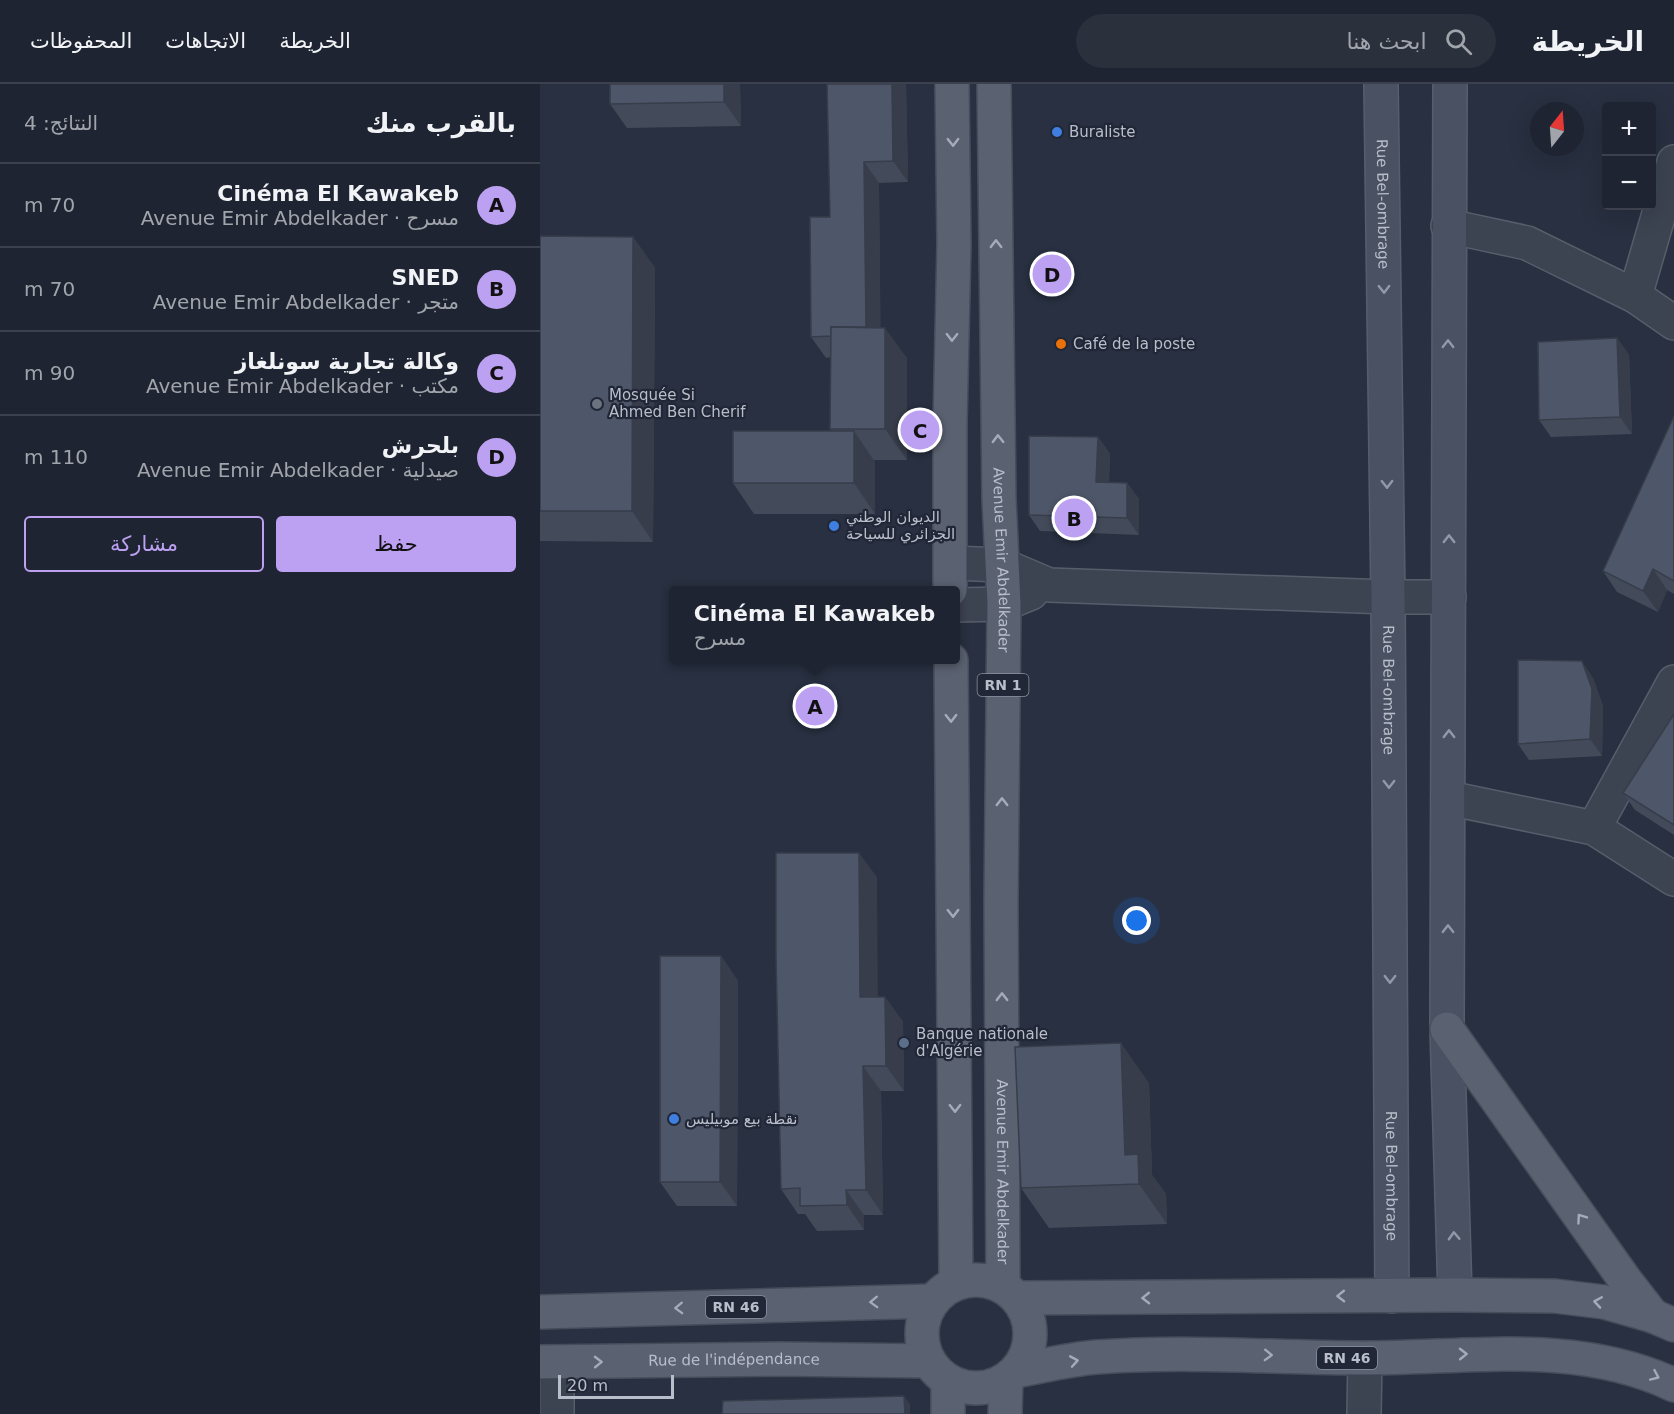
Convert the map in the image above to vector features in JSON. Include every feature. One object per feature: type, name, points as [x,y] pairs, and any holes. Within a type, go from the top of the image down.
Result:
[{"type":"main road","points":[[951,577],[950,424],[954,244],[952,84]]},
{"type":"main road","name":"Avenue Emir Abdelkader","points":[[994,84],[999,499],[1004,604],[1001,901],[1010,1293]]},
{"type":"main road","points":[[944,1292],[951,664]]},
{"type":"main road","points":[[1447,1029],[1625,1280],[1664,1320]]},
{"type":"main road","points":[[938,1371],[962,1387],[977,1388],[992,1386],[1011,1375],[1026,1355],[1030,1335],[1027,1316],[1010,1293],[988,1281],[972,1279],[944,1292],[925,1314],[921,1330],[922,1346],[938,1371],[948,1414]]},
{"type":"main road","name":"RN 46","points":[[540,1312],[944,1292]]},
{"type":"main road","points":[[1010,1293],[1555,1296],[1604,1302],[1664,1320]]},
{"type":"main road","name":"RN 46","points":[[1011,1375],[1095,1357],[1206,1354],[1365,1358],[1459,1354],[1551,1354],[1606,1362],[1648,1372],[1674,1385]]},
{"type":"main road","name":"Rue de l'indépendance","points":[[548,1363],[779,1359],[938,1371]]},
{"type":"main road","points":[[1005,1414],[1011,1375]]},
{"type":"street","name":"Rue Bel-ombrage","points":[[1382,84],[1392,1296]]},
{"type":"street","points":[[1450,84],[1447,1029],[1455,1295]]},
{"type":"street","points":[[1635,296],[1674,162]]},
{"type":"street","points":[[1448,226],[1527,243],[1635,296],[1674,323]]},
{"type":"street","points":[[951,577],[1002,565],[1049,585],[1388,597],[1449,597]]},
{"type":"street","points":[[960,605],[1004,604],[1049,585]]},
{"type":"street","points":[[1594,828],[1674,682]]},
{"type":"street","points":[[1448,798],[1594,828],[1674,879]]},
{"type":"street","points":[[1364,1414],[1365,1358]]},
{"type":"street","points":[[548,1363],[556,1414]]},
{"type":"building","points":[[610,84],[724,84],[724,102],[610,104]]},
{"type":"building","points":[[827,84],[892,84],[893,161],[864,162],[866,327],[831,327],[831,336],[811,337],[810,217],[830,217]]},
{"type":"building","name":"Mosquée Si Ahmed Ben Cherif","points":[[540,236],[633,237],[632,511],[540,511]]},
{"type":"building","points":[[831,327],[885,328],[885,429],[830,429]]},
{"type":"building","points":[[1617,338],[1620,417],[1539,420],[1538,342]]},
{"type":"building","points":[[1674,416],[1674,581],[1653,569],[1643,591],[1603,571]]},
{"type":"building","points":[[733,431],[854,431],[854,483],[733,483]]},
{"type":"building","points":[[1029,436],[1098,437],[1096,482],[1127,483],[1127,518],[1029,515]]},
{"type":"building","points":[[1518,660],[1582,661],[1592,689],[1590,739],[1518,744]]},
{"type":"building","points":[[1674,714],[1674,825],[1623,793]]},
{"type":"building","points":[[776,853],[859,853],[860,997],[885,997],[886,1066],[863,1066],[866,1190],[846,1190],[847,1205],[800,1206],[800,1188],[781,1189]]},
{"type":"building","points":[[660,956],[721,956],[720,1182],[660,1182]]},
{"type":"building","points":[[1121,1043],[1125,1155],[1138,1154],[1139,1184],[1021,1188],[1015,1047]]},
{"type":"building","points":[[904,1396],[905,1414],[722,1414],[723,1401]]},
{"type":"place","name":"Buraliste","points":[[1057,132]]},
{"type":"place","name":"بلحرش","points":[[1052,274]]},
{"type":"place","name":"Café de la poste","points":[[1061,344]]},
{"type":"place","name":"Mosquée Si Ahmed Ben Cherif","points":[[597,404]]},
{"type":"place","name":"وكالة تجارية سونلغاز","points":[[920,430]]},
{"type":"place","name":"SNED","points":[[1074,518]]},
{"type":"place","name":"الديوان الوطني الجزائري للسياحة","points":[[834,526]]},
{"type":"place","name":"Cinéma El Kawakeb","points":[[815,706]]},
{"type":"place","name":"Banque nationale d'Algérie","points":[[904,1043]]},
{"type":"place","name":"نقطة بيع موبيليس","points":[[674,1119]]}]
